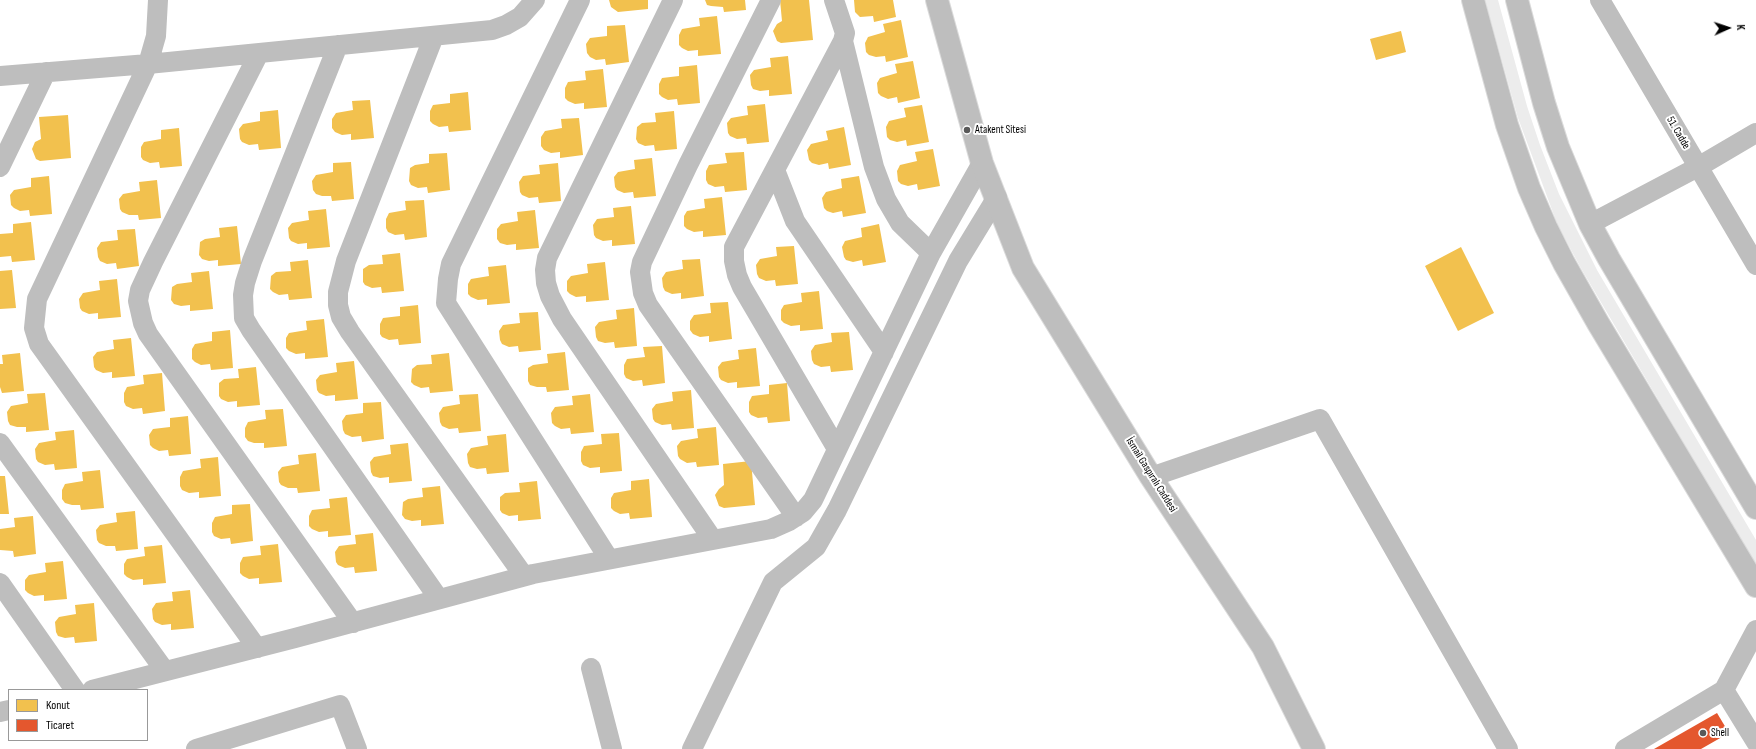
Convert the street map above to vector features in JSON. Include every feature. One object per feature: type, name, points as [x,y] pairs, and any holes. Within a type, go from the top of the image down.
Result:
[{"type":"main road","name":"İsmail Gaspıralı Caddesi","points":[[937,0],[982,163],[997,197],[1023,268],[1151,477],[1263,647],[1314,749]]},
{"type":"main road","points":[[1473,0],[1507,125],[1529,188],[1546,227],[1564,264],[1598,323],[1756,586]]},
{"type":"main road","points":[[1516,0],[1544,103],[1558,147],[1590,224],[1613,266],[1756,508]]},
{"type":"street","points":[[158,0],[156,36],[148,64],[37,299],[34,328],[39,344],[257,648]]},
{"type":"street","points":[[0,76],[148,64],[492,30],[506,25],[520,17],[535,0]]},
{"type":"street","points":[[580,0],[451,264],[446,303],[609,559]]},
{"type":"street","points":[[673,0],[550,252],[545,270],[546,283],[550,296],[562,319],[713,540]]},
{"type":"street","points":[[771,0],[688,165],[642,262],[640,272],[643,293],[648,305],[796,517]]},
{"type":"street","points":[[834,0],[845,33],[843,41],[734,247],[734,261],[736,274],[746,293],[837,449]]},
{"type":"street","name":"51. Cadde","points":[[1600,0],[1756,265]]},
{"type":"street","points":[[434,36],[346,261],[339,286],[338,305],[341,317],[350,332],[524,576]]},
{"type":"street","points":[[843,41],[874,167],[886,199],[900,223],[931,253]]},
{"type":"street","points":[[338,45],[252,261],[243,295],[244,318],[255,336],[439,599]]},
{"type":"street","points":[[258,53],[153,262],[140,290],[138,301],[143,323],[148,334],[353,623]]},
{"type":"street","points":[[0,167],[46,72]]},
{"type":"street","points":[[1590,224],[1698,167],[1756,133]]},
{"type":"street","points":[[96,689],[353,623],[524,576],[771,529],[796,517],[803,512],[813,500],[931,253],[982,163]]},
{"type":"street","points":[[775,170],[795,221],[884,352]]},
{"type":"street","points":[[692,749],[773,582],[816,547],[837,510],[958,261],[997,197]]},
{"type":"street","points":[[1151,477],[1320,419],[1508,749]]},
{"type":"street","points":[[0,443],[165,671]]},
{"type":"street","points":[[0,583],[75,689]]},
{"type":"street","points":[[1625,749],[1724,690],[1756,630]]},
{"type":"street","points":[[591,668],[612,749]]},
{"type":"street","points":[[1724,690],[1756,742]]},
{"type":"street","points":[[196,749],[250,741],[340,706],[357,749]]},
{"type":"shaded area","points":[[1485,0],[1498,0],[1527,106],[1559,194],[1597,270],[1756,540],[1756,566],[1582,270],[1558,226],[1518,118]]},
{"type":"building: Konut","points":[[609,0],[648,0],[648,9],[618,12],[611,7]]},
{"type":"building: Konut","points":[[705,0],[745,0],[746,10],[724,12],[723,7],[707,5]]},
{"type":"building: Konut","points":[[780,0],[809,0],[813,40],[781,43],[777,41],[773,31],[777,24],[782,21]]},
{"type":"building: Konut","points":[[854,0],[893,0],[896,17],[874,22],[873,16],[860,17],[855,12]]},
{"type":"building: Konut","points":[[717,16],[721,54],[698,56],[698,50],[688,51],[679,45],[679,35],[682,29],[700,26],[699,18]]},
{"type":"building: Konut","points":[[901,20],[908,57],[886,62],[885,56],[876,57],[869,55],[866,52],[865,43],[868,37],[885,32],[883,24]]},
{"type":"building: Konut","points":[[625,25],[629,62],[606,65],[605,59],[596,60],[590,57],[587,53],[586,44],[590,38],[607,36],[607,26]]},
{"type":"building: Konut","points":[[1401,31],[1406,52],[1376,60],[1370,39]]},
{"type":"building: Konut","points":[[788,56],[792,94],[769,96],[769,90],[760,91],[753,89],[750,75],[754,70],[771,67],[770,58]]},
{"type":"building: Konut","points":[[913,61],[920,98],[898,103],[897,97],[888,99],[878,93],[877,83],[880,78],[897,73],[895,64]]},
{"type":"building: Konut","points":[[697,65],[700,103],[678,105],[677,99],[668,100],[659,94],[659,84],[662,78],[679,76],[679,67]]},
{"type":"building: Konut","points":[[603,69],[607,107],[584,109],[584,103],[575,104],[565,98],[565,88],[568,82],[586,80],[585,71]]},
{"type":"building: Konut","points":[[468,92],[471,130],[449,132],[448,126],[439,127],[430,121],[430,111],[433,105],[450,103],[450,94]]},
{"type":"building: Konut","points":[[370,100],[374,138],[351,140],[351,134],[342,135],[335,132],[332,128],[332,119],[336,113],[353,110],[352,101]]},
{"type":"building: Konut","points":[[765,104],[769,142],[747,144],[746,138],[737,139],[730,136],[728,133],[727,123],[731,118],[748,115],[747,106]]},
{"type":"building: Konut","points":[[922,105],[929,142],[907,146],[906,140],[897,142],[890,140],[887,137],[886,127],[889,121],[906,117],[904,108]]},
{"type":"building: Konut","points":[[278,110],[281,148],[259,150],[258,144],[249,145],[242,142],[240,139],[239,129],[243,124],[260,121],[260,112]]},
{"type":"building: Konut","points":[[674,111],[677,149],[655,151],[654,145],[645,146],[638,143],[636,139],[637,127],[642,123],[656,122],[655,113]]},
{"type":"building: Konut","points":[[68,115],[71,158],[40,161],[36,159],[32,149],[35,142],[41,139],[39,117]]},
{"type":"building: Konut","points":[[579,118],[583,155],[560,158],[560,152],[551,153],[544,150],[541,146],[541,137],[545,131],[562,128],[561,119]]},
{"type":"building: Konut","points":[[844,127],[851,165],[829,169],[828,163],[819,165],[812,163],[809,160],[807,150],[811,144],[828,140],[826,131]]},
{"type":"building: Konut","points":[[179,128],[182,166],[160,168],[159,162],[150,163],[143,160],[141,157],[141,147],[144,142],[161,139],[161,130]]},
{"type":"building: Konut","points":[[933,149],[940,186],[918,190],[917,184],[908,186],[901,184],[898,181],[897,171],[900,165],[917,161],[915,152]]},
{"type":"building: Konut","points":[[744,152],[747,190],[725,192],[724,186],[715,187],[708,184],[706,180],[706,171],[709,165],[727,163],[725,153]]},
{"type":"building: Konut","points":[[447,153],[450,190],[428,193],[427,187],[418,188],[411,185],[409,181],[410,168],[415,165],[429,163],[429,154]]},
{"type":"building: Konut","points":[[652,158],[656,196],[634,198],[633,192],[624,193],[617,190],[615,187],[614,177],[618,172],[635,169],[634,160]]},
{"type":"building: Konut","points":[[351,162],[354,199],[332,201],[331,196],[316,194],[313,190],[312,181],[316,175],[333,172],[333,163]]},
{"type":"building: Konut","points":[[558,163],[561,201],[539,203],[538,197],[529,198],[522,195],[520,192],[519,182],[523,176],[540,174],[539,165]]},
{"type":"building: Konut","points":[[49,176],[52,214],[30,216],[29,210],[20,211],[11,205],[10,195],[14,190],[31,187],[31,178]]},
{"type":"building: Konut","points":[[859,176],[866,213],[843,217],[842,211],[833,213],[824,208],[822,198],[826,192],[842,188],[841,179]]},
{"type":"building: Konut","points":[[157,180],[161,218],[139,220],[138,215],[129,215],[122,212],[120,209],[119,199],[123,194],[140,191],[139,182]]},
{"type":"building: Konut","points":[[722,197],[726,235],[703,237],[703,231],[694,232],[684,226],[684,216],[687,211],[705,208],[704,199]]},
{"type":"building: Konut","points":[[424,200],[427,237],[405,240],[404,234],[395,235],[388,232],[386,228],[386,219],[389,213],[406,210],[405,201]]},
{"type":"building: Konut","points":[[631,206],[635,244],[612,246],[612,240],[603,241],[596,238],[594,235],[593,225],[597,219],[614,217],[613,208]]},
{"type":"building: Konut","points":[[326,209],[330,247],[307,249],[307,243],[298,244],[291,241],[289,238],[288,228],[292,223],[309,220],[308,211]]},
{"type":"building: Konut","points":[[535,210],[539,248],[516,250],[516,244],[507,245],[500,243],[497,239],[497,229],[501,224],[518,221],[517,212]]},
{"type":"building: Konut","points":[[31,222],[35,260],[12,262],[11,256],[0,257],[0,234],[13,233],[13,224]]},
{"type":"building: Konut","points":[[879,224],[886,262],[863,266],[862,260],[853,262],[846,260],[842,247],[845,241],[862,237],[861,228]]},
{"type":"building: Konut","points":[[237,226],[241,264],[218,266],[218,260],[209,261],[202,259],[199,255],[200,242],[205,239],[220,237],[219,228]]},
{"type":"building: Konut","points":[[135,229],[139,266],[117,269],[116,263],[107,264],[100,261],[97,248],[101,242],[118,240],[117,230]]},
{"type":"building: Konut","points":[[794,246],[798,284],[776,286],[775,280],[766,281],[759,278],[756,265],[760,259],[777,256],[776,247]]},
{"type":"building: Konut","points":[[1461,247],[1494,313],[1458,331],[1425,266]]},
{"type":"building: Konut","points":[[400,253],[404,291],[382,293],[381,287],[372,288],[365,285],[363,282],[363,269],[369,265],[383,264],[382,255]]},
{"type":"building: Konut","points":[[700,259],[704,296],[681,299],[681,293],[672,294],[665,291],[662,278],[666,272],[683,269],[682,260]]},
{"type":"building: Konut","points":[[308,260],[312,298],[289,300],[288,294],[279,295],[270,289],[271,276],[276,272],[291,271],[290,262]]},
{"type":"building: Konut","points":[[605,262],[609,300],[586,302],[586,296],[576,297],[567,291],[567,281],[571,276],[588,273],[587,264]]},
{"type":"building: Konut","points":[[506,265],[510,303],[487,305],[487,299],[478,300],[468,294],[468,284],[471,279],[489,276],[488,267]]},
{"type":"building: Konut","points":[[12,270],[16,308],[0,309],[0,271]]},
{"type":"building: Konut","points":[[209,271],[213,309],[190,311],[190,305],[181,306],[174,304],[171,300],[172,287],[177,284],[192,282],[191,273]]},
{"type":"building: Konut","points":[[117,279],[121,317],[98,319],[98,313],[89,314],[82,311],[80,308],[79,299],[83,293],[100,290],[99,281]]},
{"type":"building: Konut","points":[[819,291],[823,329],[800,331],[800,325],[791,326],[781,320],[781,310],[784,305],[802,302],[801,293]]},
{"type":"building: Konut","points":[[728,302],[732,339],[709,342],[709,336],[700,337],[693,334],[690,330],[690,321],[694,315],[711,313],[710,303]]},
{"type":"building: Konut","points":[[418,305],[421,343],[399,345],[398,339],[389,340],[382,337],[380,334],[380,324],[383,318],[400,316],[400,307]]},
{"type":"building: Konut","points":[[634,308],[637,346],[615,348],[614,342],[605,343],[598,341],[595,327],[599,322],[617,319],[616,310]]},
{"type":"building: Konut","points":[[538,312],[541,350],[519,352],[518,346],[509,347],[502,344],[499,331],[503,325],[520,323],[519,313]]},
{"type":"building: Konut","points":[[324,319],[328,357],[305,359],[305,353],[296,354],[286,348],[286,338],[289,333],[307,330],[306,321]]},
{"type":"building: Konut","points":[[230,330],[233,368],[211,370],[210,364],[201,365],[192,359],[192,349],[195,344],[212,341],[212,332]]},
{"type":"building: Konut","points":[[849,332],[853,370],[831,372],[830,366],[821,367],[814,364],[811,351],[815,345],[832,342],[831,333]]},
{"type":"building: Konut","points":[[131,338],[135,376],[112,378],[112,372],[103,373],[96,370],[94,367],[93,357],[97,352],[114,349],[113,340]]},
{"type":"building: Konut","points":[[662,346],[665,383],[643,386],[642,380],[633,381],[626,378],[624,374],[624,365],[627,359],[645,357],[643,347]]},
{"type":"building: Konut","points":[[756,348],[760,386],[737,388],[737,382],[728,383],[721,380],[719,377],[718,367],[722,362],[739,359],[738,350]]},
{"type":"building: Konut","points":[[565,352],[569,390],[547,392],[546,387],[530,385],[528,381],[528,368],[533,365],[548,363],[547,354]]},
{"type":"building: Konut","points":[[20,353],[24,391],[2,393],[0,387],[0,364],[3,364],[2,355]]},
{"type":"building: Konut","points":[[449,353],[453,391],[430,393],[429,387],[421,388],[411,382],[412,369],[417,365],[432,364],[431,355]]},
{"type":"building: Konut","points":[[354,361],[358,399],[335,401],[335,395],[326,396],[319,393],[317,390],[316,380],[320,375],[337,372],[336,363]]},
{"type":"building: Konut","points":[[256,367],[260,405],[237,407],[237,401],[228,402],[221,399],[219,396],[219,383],[224,379],[239,378],[238,369]]},
{"type":"building: Konut","points":[[162,373],[165,411],[143,414],[142,408],[133,409],[126,406],[124,402],[124,393],[127,387],[144,384],[143,375]]},
{"type":"building: Konut","points":[[787,383],[790,421],[768,423],[767,417],[758,418],[751,415],[749,412],[749,402],[752,396],[769,394],[769,385]]},
{"type":"building: Konut","points":[[691,390],[694,428],[672,430],[671,424],[662,425],[655,422],[653,419],[652,409],[656,404],[673,401],[672,392]]},
{"type":"building: Konut","points":[[45,393],[49,430],[26,432],[26,427],[10,425],[7,412],[11,406],[28,403],[27,394]]},
{"type":"building: Konut","points":[[478,394],[481,431],[459,433],[458,428],[449,429],[442,426],[439,413],[443,407],[460,404],[459,395]]},
{"type":"building: Konut","points":[[590,394],[594,432],[571,434],[570,428],[561,429],[552,423],[551,413],[555,407],[573,405],[572,396]]},
{"type":"building: Konut","points":[[381,402],[384,439],[362,442],[361,436],[352,437],[345,434],[342,421],[346,415],[363,413],[363,403]]},
{"type":"building: Konut","points":[[283,409],[287,446],[264,448],[264,443],[254,443],[248,441],[245,437],[245,428],[248,422],[266,419],[265,410]]},
{"type":"building: Konut","points":[[188,416],[191,454],[169,456],[168,450],[159,451],[150,445],[149,435],[153,429],[170,427],[170,418]]},
{"type":"building: Konut","points":[[716,427],[719,465],[697,467],[696,462],[687,463],[680,459],[678,456],[677,446],[681,441],[698,438],[697,429]]},
{"type":"building: Konut","points":[[74,430],[77,468],[55,470],[54,464],[45,465],[38,462],[36,459],[35,449],[39,443],[56,440],[55,432]]},
{"type":"building: Konut","points":[[619,433],[622,471],[600,473],[600,467],[590,468],[583,465],[581,461],[581,452],[584,446],[602,444],[601,434]]},
{"type":"building: Konut","points":[[506,434],[509,472],[487,474],[486,468],[477,469],[470,467],[467,454],[471,448],[488,445],[487,436]]},
{"type":"building: Konut","points":[[408,443],[412,481],[389,483],[389,477],[380,478],[373,476],[370,462],[374,457],[391,454],[390,445]]},
{"type":"building: Konut","points":[[316,453],[320,491],[298,493],[297,488],[288,488],[281,485],[279,482],[278,472],[282,467],[299,464],[298,455]]},
{"type":"building: Konut","points":[[218,457],[221,496],[199,498],[199,492],[189,493],[182,490],[180,486],[180,477],[183,471],[201,468],[200,459]]},
{"type":"building: Konut","points":[[751,461],[755,505],[724,508],[719,506],[715,495],[724,485],[723,464]]},
{"type":"building: Konut","points":[[100,470],[104,508],[81,510],[80,505],[65,503],[62,499],[62,490],[65,484],[83,481],[82,472]]},
{"type":"building: Konut","points":[[0,476],[5,476],[9,514],[0,514]]},
{"type":"building: Konut","points":[[649,479],[652,517],[630,519],[629,513],[620,514],[611,508],[611,498],[614,493],[631,490],[631,481]]},
{"type":"building: Konut","points":[[537,481],[541,519],[518,521],[518,515],[509,516],[502,513],[500,510],[500,497],[505,493],[520,492],[519,483]]},
{"type":"building: Konut","points":[[440,486],[444,524],[421,526],[421,520],[412,521],[405,519],[402,515],[403,502],[408,499],[423,497],[422,488]]},
{"type":"building: Konut","points":[[347,497],[351,535],[328,537],[328,531],[319,532],[309,526],[309,516],[312,510],[330,508],[329,499]]},
{"type":"building: Konut","points":[[250,504],[253,541],[231,544],[230,538],[221,539],[214,536],[212,532],[212,523],[215,517],[232,514],[232,505]]},
{"type":"building: Konut","points":[[135,511],[138,549],[116,551],[115,546],[106,546],[99,543],[97,540],[96,530],[100,525],[117,522],[116,513]]},
{"type":"building: Konut","points":[[33,516],[36,554],[14,557],[13,551],[0,550],[0,529],[15,527],[14,518]]},
{"type":"building: Konut","points":[[373,533],[377,571],[355,573],[354,567],[345,568],[338,565],[336,562],[335,552],[339,546],[356,544],[355,535]]},
{"type":"building: Konut","points":[[278,544],[282,582],[259,584],[259,578],[249,579],[240,573],[240,563],[243,557],[261,555],[260,546]]},
{"type":"building: Konut","points":[[162,545],[166,583],[143,585],[143,579],[133,580],[124,574],[124,564],[127,559],[145,556],[144,547]]},
{"type":"building: Konut","points":[[63,561],[67,599],[44,601],[44,595],[34,596],[25,590],[25,580],[29,575],[46,572],[45,563]]},
{"type":"building: Konut","points":[[190,590],[194,628],[171,630],[171,624],[162,625],[155,622],[153,619],[152,609],[156,603],[173,601],[172,592]]},
{"type":"building: Konut","points":[[94,603],[97,641],[75,643],[74,637],[65,638],[58,636],[55,622],[59,617],[76,614],[75,605]]},
{"type":"building: Ticaret","points":[[1717,713],[1729,733],[1701,749],[1654,749]]},
{"type":"place","name":"Atakent Sitesi","points":[[967,130]]},
{"type":"place","name":"Shell","points":[[1703,733]]}]
